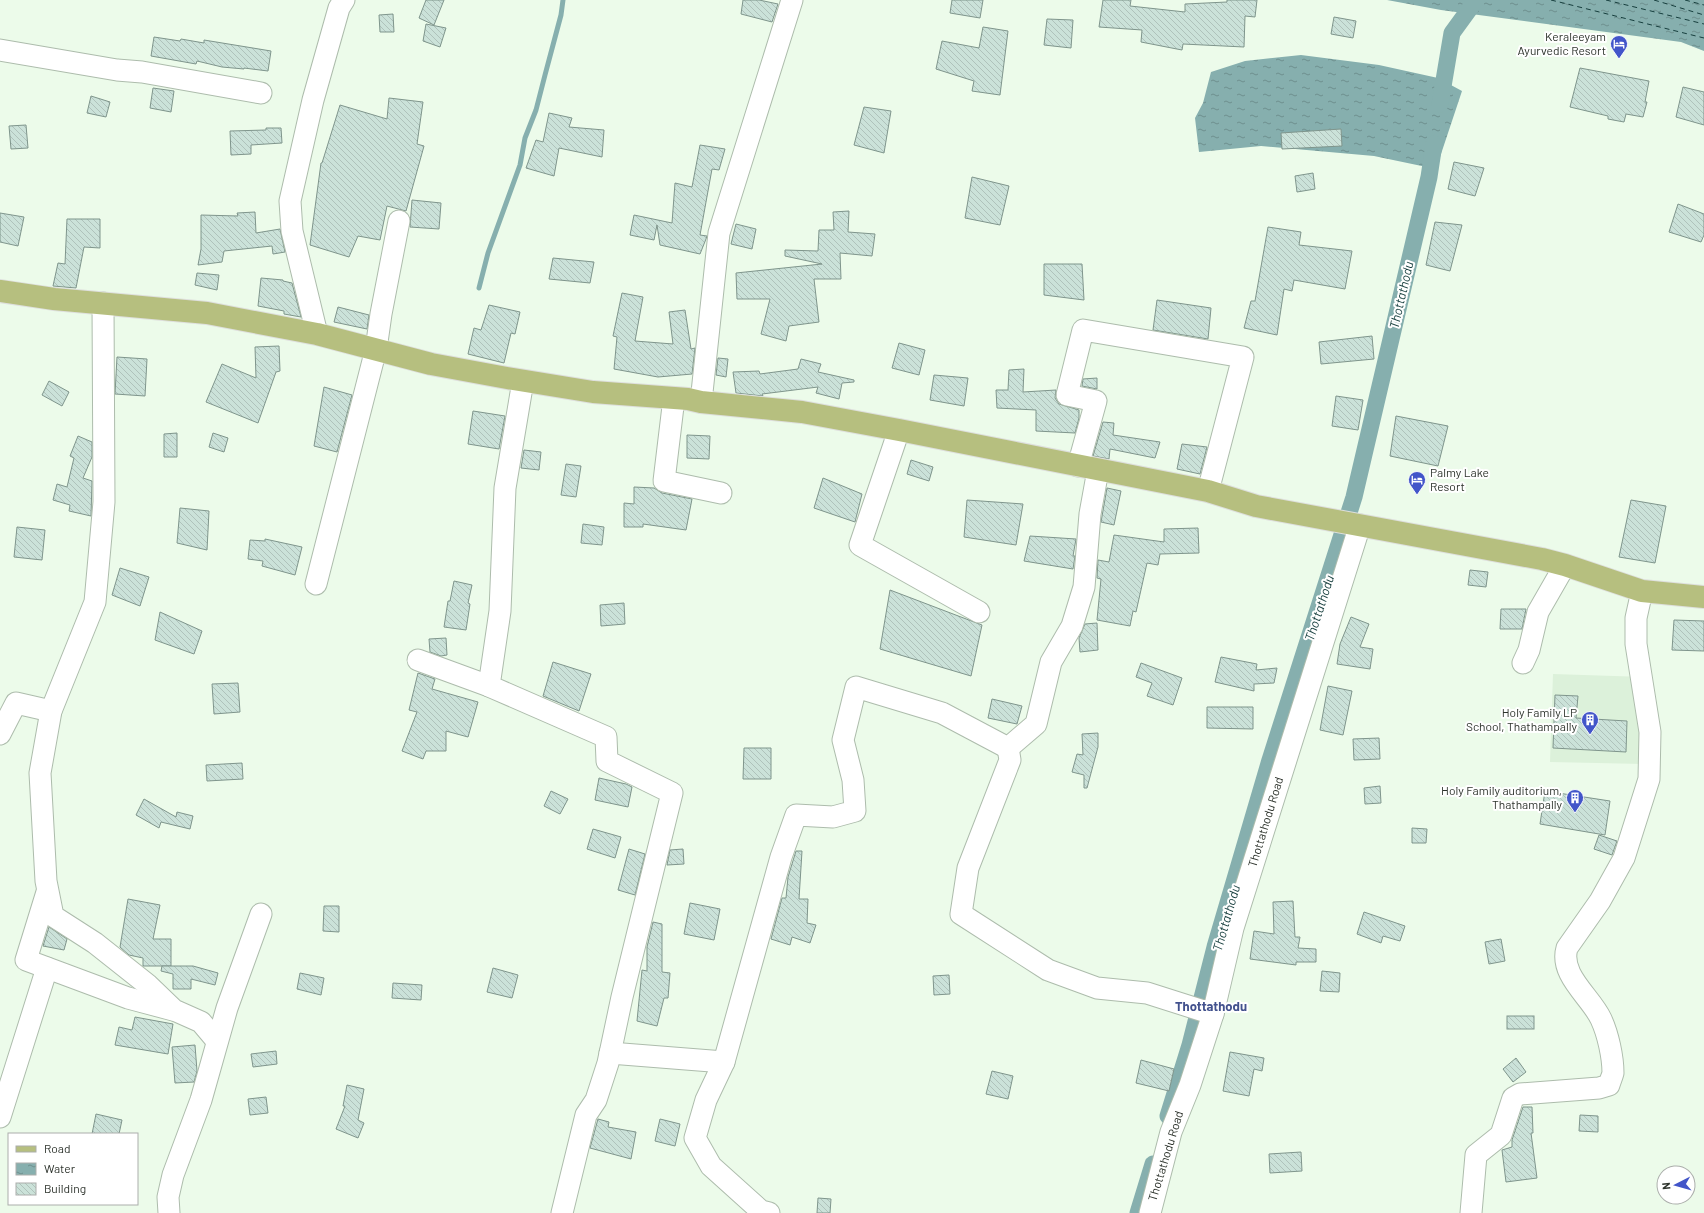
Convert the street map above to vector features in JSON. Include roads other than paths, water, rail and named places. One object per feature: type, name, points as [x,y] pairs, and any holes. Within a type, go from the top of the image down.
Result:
[{"type":"main road","points":[[0,291],[54,299],[208,312],[318,334],[431,364],[593,392],[674,398],[802,412],[1208,491],[1256,506],[1565,565],[1642,591],[1704,597]]},
{"type":"street","points":[[318,334],[292,231],[290,201],[313,100],[339,8],[344,0]]},
{"type":"street","points":[[701,402],[719,233],[792,0]]},
{"type":"street","points":[[0,50],[117,70],[142,72],[261,93]]},
{"type":"street","points":[[316,584],[376,349],[381,314],[399,221]]},
{"type":"street","points":[[102,303],[104,502],[95,602],[51,711],[40,773],[48,890],[53,916],[95,943],[148,985],[174,1010]]},
{"type":"street","points":[[1008,748],[1036,724],[1051,662],[1072,626],[1084,587],[1090,514],[1088,468],[1096,401],[1067,395],[1083,330],[1243,357],[1208,491]]},
{"type":"street","points":[[489,686],[500,611],[505,488],[523,381]]},
{"type":"street","points":[[674,398],[664,481],[721,493]]},
{"type":"street","points":[[899,430],[860,544],[979,612]]},
{"type":"street","name":"Thottathodu Road","points":[[1150,1213],[1171,1132],[1190,1084],[1205,1012],[1233,928],[1351,523]]},
{"type":"street","points":[[1523,663],[1529,650],[1538,612],[1565,565]]},
{"type":"street","points":[[1471,1213],[1476,1155],[1501,1135],[1513,1098],[1520,1094],[1599,1088],[1609,1085],[1613,1074],[1609,1046],[1601,1019],[1566,967],[1565,955],[1567,948],[1600,901],[1624,858],[1649,779],[1650,732],[1636,644],[1636,618],[1642,591]]},
{"type":"street","points":[[418,660],[489,686],[606,737],[607,761],[672,794],[622,997],[610,1053],[596,1100],[586,1115],[562,1213]]},
{"type":"street","points":[[769,1213],[761,1211],[711,1166],[695,1138],[706,1100],[724,1062],[782,857],[796,815],[833,817],[855,810],[853,780],[843,740],[856,687],[942,713],[1008,748]]},
{"type":"street","points":[[0,734],[16,703],[51,711]]},
{"type":"street","points":[[1008,748],[1010,760],[968,868],[961,914],[1048,970],[1097,988],[1147,993],[1205,1012]]},
{"type":"street","points":[[48,890],[26,960],[128,998],[174,1010],[200,1022],[217,1041]]},
{"type":"street","points":[[169,1213],[168,1197],[170,1186],[201,1100],[227,1008],[261,914]]},
{"type":"street","points":[[0,1117],[47,968]]},
{"type":"street","points":[[610,1053],[724,1062]]},
{"type":"water","points":[[1387,0],[1704,0],[1704,51],[1681,42],[1441,10]]},
{"type":"water","points":[[1301,55],[1379,65],[1438,78],[1462,91],[1436,169],[1374,156],[1261,146],[1199,152],[1195,118],[1203,103],[1211,72],[1245,61]]},
{"type":"waterway","points":[[479,288],[488,253],[520,165],[525,138],[536,110],[561,15],[563,0]]},
{"type":"waterway","name":"Thottathodu","points":[[1440,104],[1452,33],[1476,0]]},
{"type":"waterway","name":"Thottathodu","points":[[1168,1116],[1190,1045],[1215,947],[1270,760],[1354,497],[1429,177],[1434,144]]},
{"type":"waterway","name":"Thottathodu","points":[[1138,1213],[1153,1164]]},
{"type":"place","name":"Keraleeyam Ayurvedic Resort","points":[[1619,59]]},
{"type":"place","name":"Palmy Lake Resort","points":[[1417,495]]},
{"type":"place","name":"Holy Family LP School, Thathampally","points":[[1590,735]]},
{"type":"place","name":"Holy Family auditorium, Thathampally","points":[[1575,813]]},
{"type":"district","name":"Thottathodu","points":[[1211,1006]]}]
